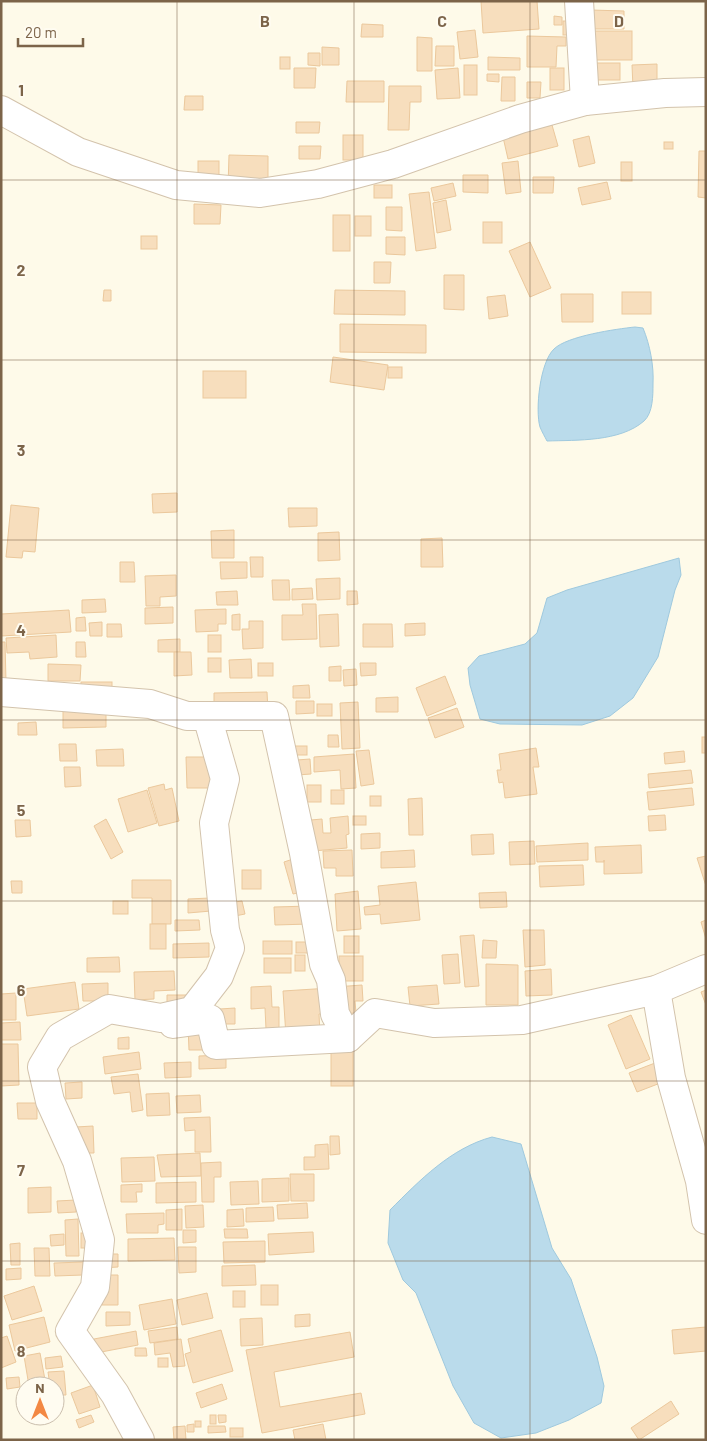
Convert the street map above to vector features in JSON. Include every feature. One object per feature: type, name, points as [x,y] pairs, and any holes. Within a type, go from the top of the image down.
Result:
[{"type":"street","points":[[579,1],[585,101]]},
{"type":"street","points":[[1,110],[78,152],[176,185],[260,193],[318,184],[393,164],[520,119],[585,101],[656,93],[706,92]]},
{"type":"street","points":[[1,692],[150,704],[187,716],[274,716],[304,853],[324,964],[331,980],[335,1014],[348,1038]]},
{"type":"street","points":[[140,1440],[115,1394],[70,1331],[94,1287],[100,1240],[77,1161],[50,1101],[42,1067],[60,1037],[108,1009],[161,1018],[192,1011],[219,976],[230,948],[225,930],[214,823],[225,779],[207,716]]},
{"type":"street","points":[[105,1011],[128,1026],[156,1027],[210,1019],[216,1045],[348,1038],[375,1013],[434,1023],[522,1020],[656,990],[706,969]]},
{"type":"street","points":[[656,990],[671,1078],[700,1181],[706,1220]]},
{"type":"water","points":[[635,327],[643,328],[650,348],[652,363],[653,398],[647,418],[634,428],[623,433],[598,439],[547,441],[540,427],[538,409],[542,375],[549,355],[560,344],[569,340],[604,331]]},
{"type":"water","points":[[679,558],[681,575],[675,590],[658,657],[633,698],[610,716],[582,725],[500,724],[480,719],[470,685],[468,668],[479,656],[525,644],[537,633],[547,598],[567,590]]},
{"type":"water","points":[[492,1137],[521,1144],[552,1248],[571,1279],[597,1357],[604,1386],[601,1403],[569,1420],[536,1433],[501,1438],[474,1423],[453,1386],[416,1293],[403,1280],[388,1243],[390,1210],[437,1166],[463,1149]]},
{"type":"building","points":[[481,1],[537,1],[539,29],[483,33]]},
{"type":"building","points":[[591,10],[624,11],[624,29],[591,29]]},
{"type":"building","points":[[554,16],[562,17],[562,25],[554,25]]},
{"type":"building","points":[[563,21],[576,21],[576,35],[563,35]]},
{"type":"building","points":[[362,24],[383,25],[383,37],[361,37]]},
{"type":"building","points":[[475,30],[478,57],[460,59],[457,32]]},
{"type":"building","points":[[589,31],[632,31],[632,60],[589,60]]},
{"type":"building","points":[[527,36],[566,37],[566,46],[557,46],[556,67],[527,67]]},
{"type":"building","points":[[417,37],[432,38],[432,71],[417,71]]},
{"type":"building","points":[[436,46],[454,46],[454,66],[435,66]]},
{"type":"building","points":[[322,47],[339,48],[339,65],[322,65]]},
{"type":"building","points":[[308,53],[320,53],[320,66],[308,65]]},
{"type":"building","points":[[280,57],[290,57],[290,69],[280,69]]},
{"type":"building","points":[[488,57],[520,58],[520,70],[488,70]]},
{"type":"building","points":[[591,63],[620,63],[620,80],[591,80]]},
{"type":"building","points":[[657,64],[657,87],[633,88],[632,65]]},
{"type":"building","points":[[464,65],[477,65],[477,95],[464,95]]},
{"type":"building","points":[[294,68],[316,68],[315,88],[294,88]]},
{"type":"building","points":[[458,68],[460,98],[437,99],[435,70]]},
{"type":"building","points":[[550,68],[564,68],[564,90],[550,90]]},
{"type":"building","points":[[487,74],[499,74],[499,82],[487,81]]},
{"type":"building","points":[[502,77],[515,77],[515,101],[501,101]]},
{"type":"building","points":[[347,81],[384,81],[384,102],[346,102]]},
{"type":"building","points":[[527,82],[541,82],[540,98],[527,98]]},
{"type":"building","points":[[389,86],[421,86],[421,102],[410,102],[409,130],[388,130]]},
{"type":"building","points":[[185,96],[203,96],[203,110],[184,110]]},
{"type":"building","points":[[296,122],[320,122],[319,133],[296,133]]},
{"type":"building","points":[[552,125],[558,146],[508,159],[503,137]]},
{"type":"building","points":[[343,135],[363,135],[363,160],[343,160]]},
{"type":"building","points":[[589,136],[595,163],[579,167],[573,140]]},
{"type":"building","points":[[664,142],[673,142],[673,149],[664,149]]},
{"type":"building","points":[[299,146],[321,146],[320,159],[299,159]]},
{"type":"building","points":[[699,151],[706,151],[706,198],[698,197]]},
{"type":"building","points":[[229,155],[268,156],[268,187],[228,187]]},
{"type":"building","points":[[198,161],[219,161],[219,183],[198,183]]},
{"type":"building","points":[[518,161],[521,192],[506,194],[502,163]]},
{"type":"building","points":[[621,162],[632,162],[632,181],[621,181]]},
{"type":"building","points":[[463,175],[488,175],[488,193],[463,192]]},
{"type":"building","points":[[533,177],[554,177],[553,193],[533,193]]},
{"type":"building","points":[[607,182],[611,199],[582,205],[578,188]]},
{"type":"building","points":[[453,183],[456,196],[434,201],[431,188]]},
{"type":"building","points":[[374,185],[392,185],[392,198],[374,198]]},
{"type":"building","points":[[429,192],[436,248],[416,251],[409,194]]},
{"type":"building","points":[[446,200],[451,230],[437,233],[433,203]]},
{"type":"building","points":[[194,204],[221,205],[220,224],[194,224]]},
{"type":"building","points":[[386,207],[402,207],[402,231],[386,230]]},
{"type":"building","points":[[333,215],[350,215],[350,251],[333,251]]},
{"type":"building","points":[[355,216],[371,216],[371,236],[355,236]]},
{"type":"building","points":[[483,222],[502,222],[502,243],[483,243]]},
{"type":"building","points":[[141,236],[157,236],[157,249],[141,249]]},
{"type":"building","points":[[386,237],[405,237],[405,255],[386,254]]},
{"type":"building","points":[[530,242],[551,288],[530,297],[509,251]]},
{"type":"building","points":[[374,262],[391,262],[390,283],[374,283]]},
{"type":"building","points":[[444,275],[464,275],[464,310],[444,309]]},
{"type":"building","points":[[104,290],[111,290],[111,301],[103,301]]},
{"type":"building","points":[[335,290],[405,291],[405,315],[334,314]]},
{"type":"building","points":[[622,292],[651,292],[651,314],[622,314]]},
{"type":"building","points":[[561,294],[593,294],[593,322],[562,322]]},
{"type":"building","points":[[505,295],[508,316],[489,319],[487,297]]},
{"type":"building","points":[[340,324],[426,325],[426,353],[340,352]]},
{"type":"building","points":[[333,357],[388,365],[384,390],[330,382]]},
{"type":"building","points":[[388,367],[402,367],[402,378],[388,378]]},
{"type":"building","points":[[203,371],[246,371],[246,398],[203,398]]},
{"type":"building","points":[[177,493],[177,512],[153,513],[152,494]]},
{"type":"building","points":[[11,505],[39,508],[35,552],[23,551],[22,558],[6,557]]},
{"type":"building","points":[[288,508],[317,508],[317,526],[289,527]]},
{"type":"building","points":[[234,530],[234,558],[212,558],[211,531]]},
{"type":"building","points":[[339,532],[340,560],[318,561],[318,533]]},
{"type":"building","points":[[442,538],[443,567],[421,567],[421,539]]},
{"type":"building","points":[[250,557],[263,557],[263,577],[251,577]]},
{"type":"building","points":[[120,562],[134,562],[135,582],[120,582]]},
{"type":"building","points":[[220,562],[247,562],[247,578],[221,579]]},
{"type":"building","points":[[176,575],[176,596],[160,597],[160,606],[146,606],[145,576]]},
{"type":"building","points":[[340,578],[340,599],[317,600],[316,579]]},
{"type":"building","points":[[272,580],[289,580],[290,600],[273,600]]},
{"type":"building","points":[[312,588],[313,599],[292,600],[292,589]]},
{"type":"building","points":[[237,591],[238,605],[217,605],[216,592]]},
{"type":"building","points":[[347,591],[357,591],[358,604],[347,605]]},
{"type":"building","points":[[105,599],[106,612],[82,613],[82,600]]},
{"type":"building","points":[[302,604],[316,604],[317,639],[282,640],[282,615],[303,615]]},
{"type":"building","points":[[173,607],[173,623],[145,624],[145,608]]},
{"type":"building","points":[[226,609],[226,624],[218,624],[218,631],[196,632],[195,610]]},
{"type":"building","points":[[69,610],[71,632],[1,636],[1,614]]},
{"type":"building","points":[[240,614],[240,630],[232,630],[232,615]]},
{"type":"building","points":[[338,614],[339,646],[320,647],[319,615]]},
{"type":"building","points":[[85,617],[86,631],[76,631],[76,618]]},
{"type":"building","points":[[249,621],[263,621],[263,648],[243,649],[242,629],[249,629]]},
{"type":"building","points":[[102,622],[102,636],[90,636],[89,623]]},
{"type":"building","points":[[425,623],[425,635],[405,636],[405,624]]},
{"type":"building","points":[[107,624],[121,624],[122,637],[107,637]]},
{"type":"building","points":[[363,624],[392,624],[393,647],[363,647]]},
{"type":"building","points":[[56,635],[57,657],[30,659],[29,652],[7,653],[6,638]]},
{"type":"building","points":[[208,635],[221,635],[221,652],[208,652]]},
{"type":"building","points":[[180,639],[180,652],[158,652],[158,640]]},
{"type":"building","points":[[1,642],[5,642],[6,682],[1,683]]},
{"type":"building","points":[[76,642],[85,642],[86,657],[76,657]]},
{"type":"building","points":[[174,652],[191,652],[192,675],[174,676]]},
{"type":"building","points":[[208,658],[221,658],[221,672],[208,672]]},
{"type":"building","points":[[251,659],[252,678],[230,678],[229,660]]},
{"type":"building","points":[[258,663],[273,663],[273,676],[258,676]]},
{"type":"building","points":[[360,663],[376,663],[376,675],[361,676]]},
{"type":"building","points":[[48,664],[81,665],[80,681],[48,681]]},
{"type":"building","points":[[341,666],[341,681],[329,681],[329,667]]},
{"type":"building","points":[[356,669],[357,685],[344,686],[343,670]]},
{"type":"building","points":[[445,676],[456,704],[427,716],[416,688]]},
{"type":"building","points":[[81,682],[112,682],[112,696],[81,696]]},
{"type":"building","points":[[309,685],[310,698],[293,698],[293,686]]},
{"type":"building","points":[[267,692],[268,711],[214,712],[214,693]]},
{"type":"building","points":[[398,697],[398,712],[376,712],[376,698]]},
{"type":"building","points":[[296,701],[314,701],[314,713],[296,714]]},
{"type":"building","points":[[358,702],[360,748],[342,749],[340,703]]},
{"type":"building","points":[[317,704],[332,704],[332,716],[317,716]]},
{"type":"building","points":[[106,707],[106,727],[63,728],[63,709]]},
{"type":"building","points":[[457,708],[464,727],[435,738],[428,718]]},
{"type":"building","points":[[36,722],[37,735],[18,735],[18,723]]},
{"type":"building","points":[[328,735],[338,735],[339,747],[328,747]]},
{"type":"building","points":[[702,737],[706,737],[706,753],[702,753]]},
{"type":"building","points":[[59,744],[76,744],[77,761],[60,761]]},
{"type":"building","points":[[291,746],[307,746],[307,755],[291,755]]},
{"type":"building","points":[[536,748],[539,767],[533,767],[537,794],[505,798],[503,782],[499,783],[497,770],[501,770],[499,754]]},
{"type":"building","points":[[123,749],[124,766],[97,766],[96,750]]},
{"type":"building","points":[[369,750],[374,784],[361,786],[356,751]]},
{"type":"building","points":[[684,751],[685,762],[665,764],[664,753]]},
{"type":"building","points":[[354,754],[356,788],[341,789],[340,770],[314,772],[314,757]]},
{"type":"building","points":[[186,757],[212,757],[213,788],[187,788]]},
{"type":"building","points":[[310,759],[311,774],[297,775],[297,760]]},
{"type":"building","points":[[64,767],[80,767],[81,786],[65,787]]},
{"type":"building","points":[[691,770],[693,783],[649,788],[648,774]]},
{"type":"building","points":[[164,784],[165,790],[172,788],[179,821],[159,826],[148,788]]},
{"type":"building","points":[[307,785],[321,785],[321,802],[307,802]]},
{"type":"building","points":[[692,788],[694,805],[649,810],[647,792]]},
{"type":"building","points":[[147,790],[157,823],[128,832],[118,799]]},
{"type":"building","points":[[331,790],[344,790],[344,804],[331,804]]},
{"type":"building","points":[[370,796],[381,796],[381,806],[370,806]]},
{"type":"building","points":[[422,798],[423,835],[409,835],[408,799]]},
{"type":"building","points":[[665,815],[666,830],[649,831],[648,816]]},
{"type":"building","points":[[348,816],[349,834],[346,835],[347,848],[313,851],[311,820],[322,819],[323,833],[331,833],[330,818]]},
{"type":"building","points":[[353,816],[366,816],[366,825],[353,825]]},
{"type":"building","points":[[106,819],[123,852],[111,859],[94,826]]},
{"type":"building","points":[[15,820],[30,820],[31,836],[16,837]]},
{"type":"building","points":[[380,833],[380,848],[361,849],[361,834]]},
{"type":"building","points":[[493,834],[494,854],[472,855],[471,835]]},
{"type":"building","points":[[534,841],[535,864],[510,865],[509,842]]},
{"type":"building","points":[[588,843],[588,860],[537,862],[536,846]]},
{"type":"building","points":[[641,845],[642,873],[604,874],[604,862],[596,862],[595,847]]},
{"type":"building","points":[[352,850],[353,876],[336,876],[336,868],[324,868],[323,851]]},
{"type":"building","points":[[414,850],[415,867],[381,868],[381,852]]},
{"type":"building","points":[[706,856],[706,886],[697,858]]},
{"type":"building","points":[[296,858],[306,891],[293,894],[284,862]]},
{"type":"building","points":[[583,865],[584,885],[540,887],[539,866]]},
{"type":"building","points":[[242,870],[261,870],[261,889],[242,889]]},
{"type":"building","points":[[132,880],[171,880],[171,924],[152,924],[152,898],[132,898]]},
{"type":"building","points":[[11,881],[22,881],[22,893],[12,893]]},
{"type":"building","points":[[416,882],[420,920],[381,924],[380,914],[365,915],[364,907],[380,905],[378,886]]},
{"type":"building","points":[[358,891],[361,929],[337,931],[335,894]]},
{"type":"building","points":[[506,892],[507,907],[480,908],[479,893]]},
{"type":"building","points":[[210,898],[211,911],[188,913],[188,899]]},
{"type":"building","points":[[113,901],[128,901],[128,914],[113,914]]},
{"type":"building","points":[[242,901],[245,914],[230,917],[228,903]]},
{"type":"building","points":[[310,906],[310,924],[275,925],[274,907]]},
{"type":"building","points":[[175,920],[199,920],[200,930],[175,931]]},
{"type":"building","points":[[706,920],[706,939],[701,922]]},
{"type":"building","points":[[150,924],[166,924],[166,949],[150,949]]},
{"type":"building","points":[[523,930],[544,930],[545,965],[525,967]]},
{"type":"building","points":[[474,935],[479,986],[465,987],[460,936]]},
{"type":"building","points":[[344,936],[359,936],[359,953],[344,953]]},
{"type":"building","points":[[483,940],[497,941],[496,958],[482,958]]},
{"type":"building","points":[[263,941],[292,941],[292,954],[263,954]]},
{"type":"building","points":[[296,942],[311,942],[311,953],[296,953]]},
{"type":"building","points":[[209,943],[209,957],[173,958],[173,944]]},
{"type":"building","points":[[458,954],[460,983],[444,984],[442,955]]},
{"type":"building","points":[[295,955],[305,955],[305,971],[295,971]]},
{"type":"building","points":[[339,956],[363,956],[363,981],[339,981]]},
{"type":"building","points":[[119,957],[120,972],[87,972],[87,958]]},
{"type":"building","points":[[264,958],[291,958],[291,973],[264,973]]},
{"type":"building","points":[[486,964],[518,965],[518,1005],[486,1005]]},
{"type":"building","points":[[551,969],[552,995],[526,996],[525,971]]},
{"type":"building","points":[[174,971],[175,990],[154,991],[154,999],[135,1000],[134,972]]},
{"type":"building","points":[[75,982],[79,1009],[27,1016],[23,989]]},
{"type":"building","points":[[108,983],[108,1001],[83,1001],[82,984]]},
{"type":"building","points":[[362,985],[363,1001],[355,1001],[356,1013],[337,1014],[335,987]]},
{"type":"building","points":[[437,985],[439,1004],[410,1006],[408,987]]},
{"type":"building","points":[[271,986],[272,1007],[279,1007],[279,1028],[266,1029],[265,1008],[251,1009],[251,987]]},
{"type":"building","points":[[330,988],[332,1013],[319,1014],[320,1034],[286,1036],[283,991]]},
{"type":"building","points":[[706,990],[706,1005],[701,992]]},
{"type":"building","points":[[16,993],[16,1020],[1,1020],[1,994]]},
{"type":"building","points":[[167,995],[186,995],[186,1007],[167,1008]]},
{"type":"building","points":[[235,1008],[235,1024],[220,1024],[220,1009]]},
{"type":"building","points":[[631,1015],[650,1059],[626,1069],[608,1025]]},
{"type":"building","points":[[20,1022],[21,1040],[1,1040],[1,1023]]},
{"type":"building","points":[[205,1025],[205,1050],[189,1050],[188,1026]]},
{"type":"building","points":[[129,1037],[129,1049],[118,1049],[118,1038]]},
{"type":"building","points":[[331,1040],[353,1040],[353,1086],[331,1086]]},
{"type":"building","points":[[1,1044],[18,1044],[19,1085],[1,1086]]},
{"type":"building","points":[[139,1052],[141,1069],[105,1074],[103,1057]]},
{"type":"building","points":[[226,1055],[226,1068],[199,1069],[199,1056]]},
{"type":"building","points":[[191,1062],[191,1077],[165,1078],[164,1063]]},
{"type":"building","points":[[655,1063],[663,1082],[637,1092],[629,1073]]},
{"type":"building","points":[[138,1074],[143,1110],[132,1112],[130,1092],[114,1094],[111,1077]]},
{"type":"building","points":[[82,1082],[82,1098],[66,1099],[65,1083]]},
{"type":"building","points":[[169,1093],[170,1115],[147,1116],[146,1094]]},
{"type":"building","points":[[200,1095],[201,1112],[177,1113],[176,1096]]},
{"type":"building","points":[[17,1103],[37,1103],[37,1119],[18,1119]]},
{"type":"building","points":[[210,1117],[211,1152],[195,1152],[195,1130],[185,1131],[184,1118]]},
{"type":"building","points":[[93,1126],[94,1153],[76,1153],[76,1127]]},
{"type":"building","points":[[330,1136],[339,1136],[340,1154],[330,1155]]},
{"type":"building","points":[[328,1144],[329,1169],[304,1170],[304,1157],[315,1157],[315,1145]]},
{"type":"building","points":[[200,1153],[201,1176],[161,1177],[157,1155]]},
{"type":"building","points":[[154,1157],[155,1181],[122,1182],[121,1158]]},
{"type":"building","points":[[221,1162],[221,1177],[214,1177],[214,1202],[202,1202],[201,1163]]},
{"type":"building","points":[[290,1174],[314,1174],[314,1201],[291,1201]]},
{"type":"building","points":[[289,1178],[289,1201],[262,1202],[262,1179]]},
{"type":"building","points":[[258,1181],[259,1204],[231,1205],[230,1182]]},
{"type":"building","points":[[196,1182],[196,1202],[156,1203],[156,1183]]},
{"type":"building","points":[[142,1184],[142,1192],[136,1192],[137,1202],[121,1202],[121,1185]]},
{"type":"building","points":[[51,1187],[51,1212],[28,1213],[28,1188]]},
{"type":"building","points":[[76,1200],[76,1212],[58,1213],[57,1201]]},
{"type":"building","points":[[307,1203],[308,1218],[278,1219],[277,1205]]},
{"type":"building","points":[[203,1205],[204,1227],[186,1228],[185,1206]]},
{"type":"building","points":[[273,1207],[274,1221],[246,1222],[246,1208]]},
{"type":"building","points":[[182,1209],[182,1230],[166,1230],[166,1210]]},
{"type":"building","points":[[243,1209],[244,1226],[227,1227],[227,1210]]},
{"type":"building","points":[[164,1213],[164,1224],[158,1225],[158,1233],[127,1233],[126,1214]]},
{"type":"building","points":[[78,1219],[79,1256],[66,1256],[65,1220]]},
{"type":"building","points":[[224,1229],[247,1229],[248,1238],[225,1238]]},
{"type":"building","points":[[183,1230],[196,1230],[196,1242],[183,1243]]},
{"type":"building","points":[[313,1232],[314,1252],[269,1255],[268,1234]]},
{"type":"building","points":[[81,1233],[94,1233],[94,1248],[81,1248]]},
{"type":"building","points":[[64,1234],[64,1245],[51,1246],[50,1235]]},
{"type":"building","points":[[174,1238],[175,1260],[128,1261],[128,1239]]},
{"type":"building","points":[[265,1241],[265,1262],[224,1263],[223,1242]]},
{"type":"building","points":[[20,1243],[20,1265],[11,1265],[10,1244]]},
{"type":"building","points":[[178,1247],[196,1247],[196,1272],[179,1273]]},
{"type":"building","points":[[34,1248],[49,1248],[50,1276],[35,1276]]},
{"type":"building","points":[[100,1254],[118,1254],[118,1267],[101,1268]]},
{"type":"building","points":[[83,1262],[83,1275],[55,1276],[54,1263]]},
{"type":"building","points":[[255,1265],[256,1285],[222,1286],[222,1266]]},
{"type":"building","points":[[21,1268],[21,1279],[6,1280],[6,1269]]},
{"type":"building","points":[[101,1275],[118,1275],[118,1305],[102,1305]]},
{"type":"building","points":[[261,1285],[278,1285],[278,1305],[261,1305]]},
{"type":"building","points":[[34,1286],[42,1311],[12,1320],[4,1296]]},
{"type":"building","points":[[233,1291],[245,1291],[245,1307],[233,1307]]},
{"type":"building","points":[[207,1293],[213,1318],[182,1325],[177,1300]]},
{"type":"building","points":[[172,1299],[176,1324],[144,1330],[139,1305]]},
{"type":"building","points":[[106,1312],[130,1312],[130,1325],[106,1326]]},
{"type":"building","points":[[310,1314],[310,1326],[295,1327],[295,1315]]},
{"type":"building","points":[[44,1317],[50,1342],[15,1351],[9,1325]]},
{"type":"building","points":[[262,1318],[263,1345],[241,1346],[240,1319]]},
{"type":"building","points":[[177,1327],[178,1339],[150,1343],[148,1331]]},
{"type":"building","points":[[706,1327],[706,1351],[674,1354],[672,1330]]},
{"type":"building","points":[[221,1330],[233,1371],[193,1383],[185,1354],[191,1352],[188,1339]]},
{"type":"building","points":[[136,1331],[138,1345],[96,1353],[94,1339]]},
{"type":"building","points":[[350,1332],[354,1357],[274,1372],[280,1407],[361,1393],[365,1414],[262,1433],[246,1350]]},
{"type":"building","points":[[7,1336],[16,1362],[1,1368],[1,1338]]},
{"type":"building","points":[[181,1339],[185,1366],[173,1367],[170,1353],[155,1355],[154,1343]]},
{"type":"building","points":[[135,1348],[146,1348],[147,1356],[135,1356]]},
{"type":"building","points":[[40,1353],[44,1376],[27,1376],[24,1356]]},
{"type":"building","points":[[61,1356],[63,1367],[46,1369],[45,1358]]},
{"type":"building","points":[[158,1358],[168,1358],[168,1367],[158,1367]]},
{"type":"building","points":[[64,1371],[64,1376],[49,1376],[48,1372]]},
{"type":"building","points":[[15,1377],[15,1388],[7,1389],[6,1378]]},
{"type":"building","points":[[222,1384],[227,1399],[201,1408],[196,1393]]},
{"type":"building","points":[[93,1385],[100,1407],[79,1414],[71,1393]]},
{"type":"building","points":[[671,1401],[679,1414],[639,1440],[631,1428]]},
{"type":"building","points":[[91,1415],[94,1422],[79,1428],[76,1420]]},
{"type":"building","points":[[210,1415],[216,1415],[216,1424],[210,1424]]},
{"type":"building","points":[[218,1415],[226,1415],[226,1422],[219,1423]]},
{"type":"building","points":[[195,1421],[201,1421],[201,1427],[195,1427]]},
{"type":"building","points":[[194,1424],[194,1432],[187,1432],[187,1425]]},
{"type":"building","points":[[323,1424],[326,1440],[295,1440],[293,1430]]},
{"type":"building","points":[[185,1426],[186,1440],[174,1440],[173,1427]]},
{"type":"building","points":[[208,1426],[225,1426],[226,1432],[208,1433]]},
{"type":"building","points":[[230,1428],[243,1428],[243,1437],[230,1437]]}]
